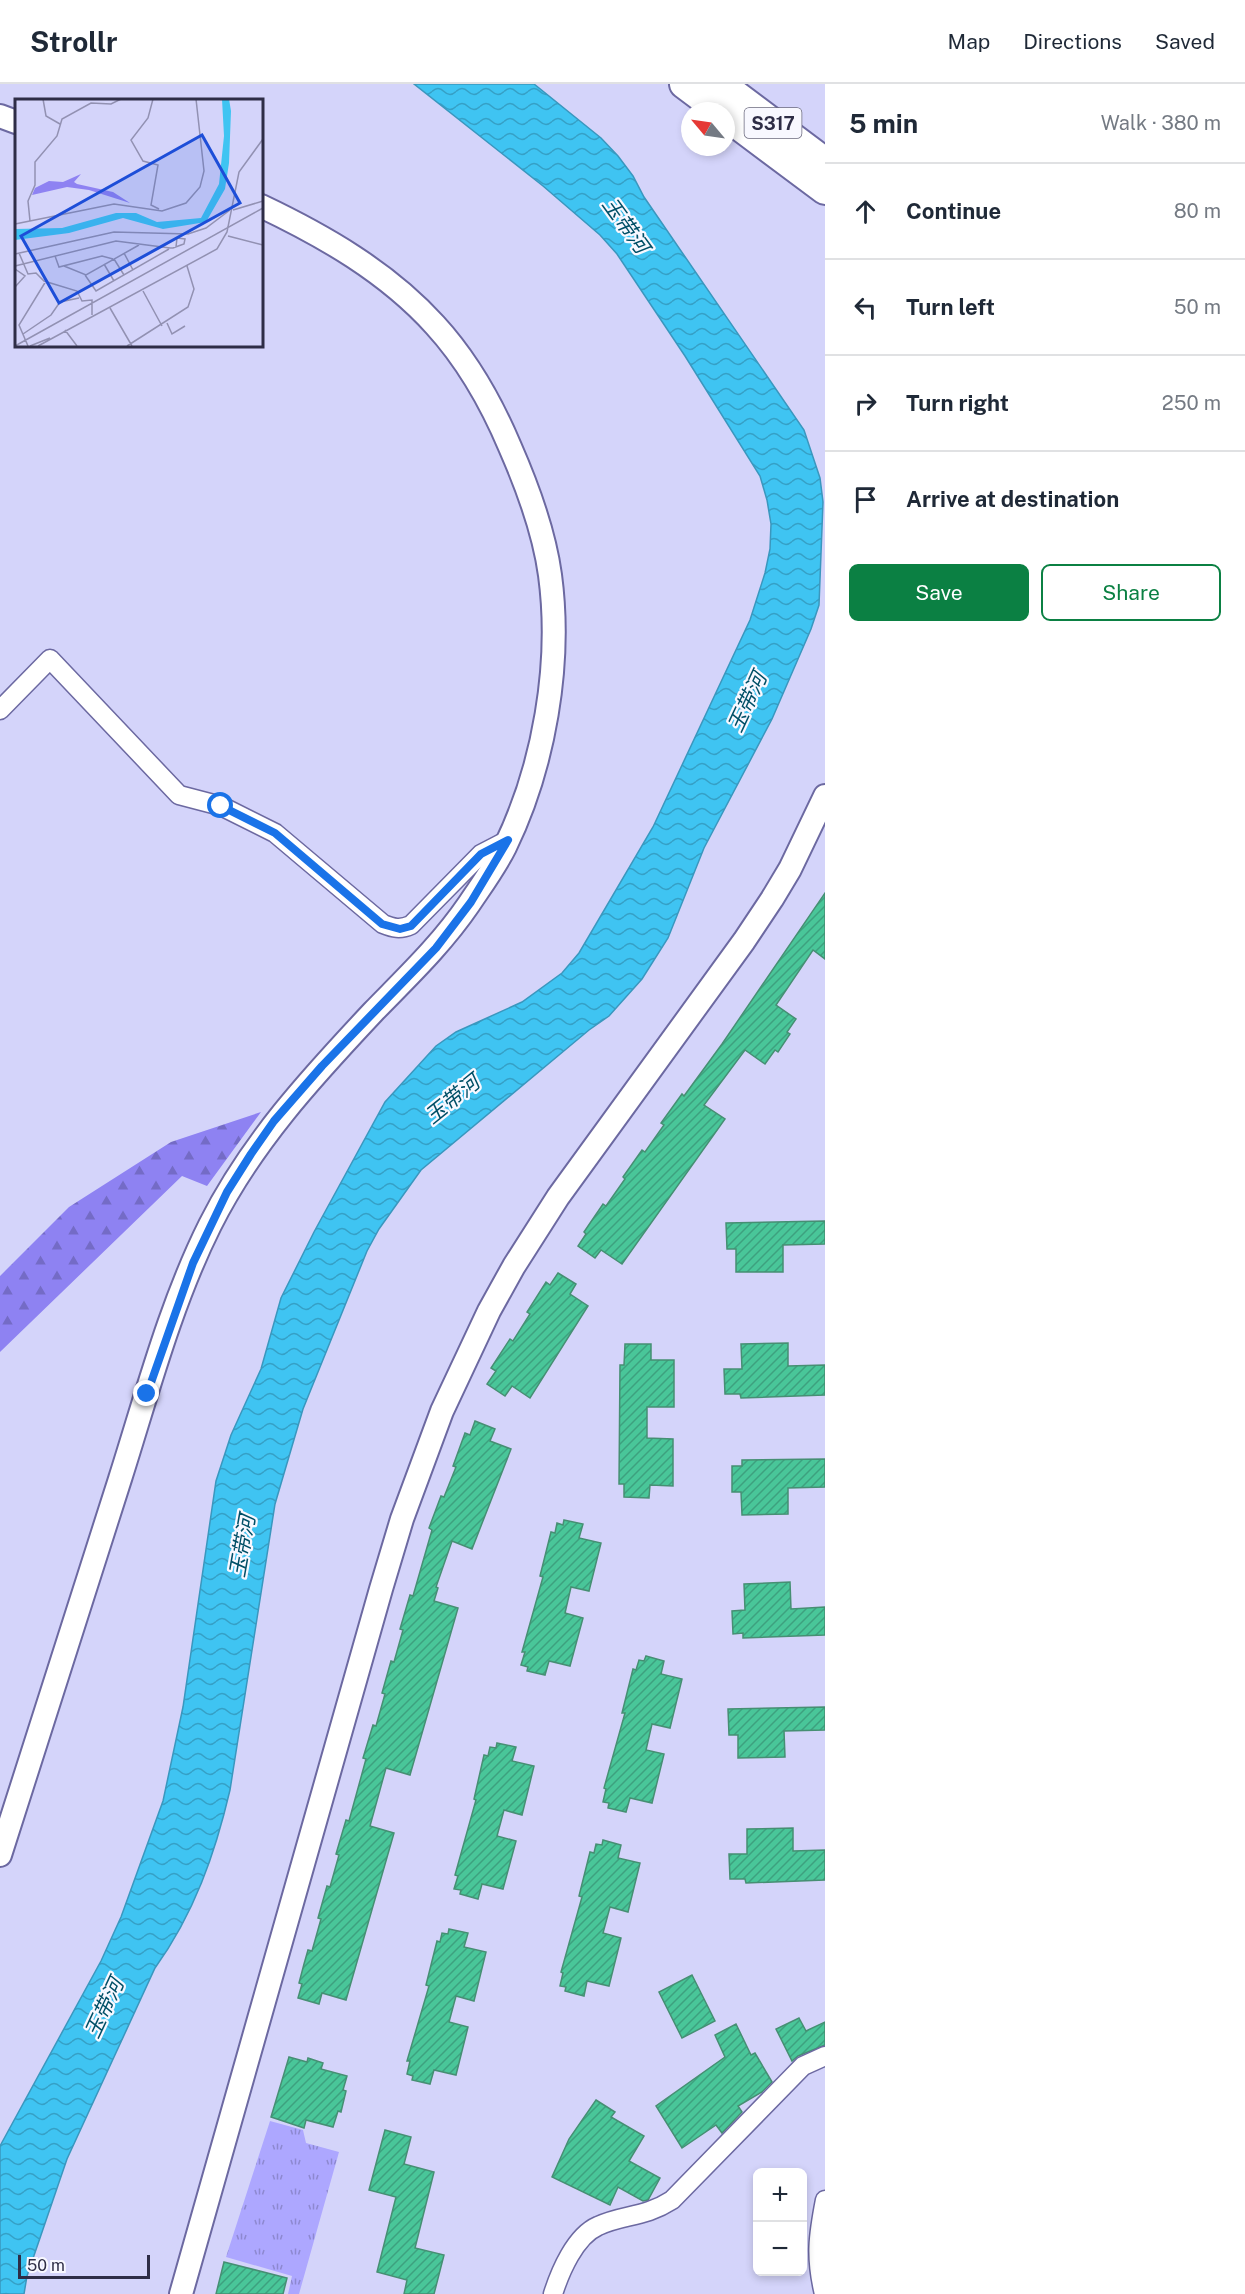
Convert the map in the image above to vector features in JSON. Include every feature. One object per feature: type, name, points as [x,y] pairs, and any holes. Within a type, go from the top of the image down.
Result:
[{"type":"main road","name":"S317","points":[[684,84],[708,102]]},
{"type":"main road","name":"S317","points":[[721,84],[825,162]]},
{"type":"main road","name":"S317","points":[[735,123],[825,190]]},
{"type":"street","points":[[0,116],[15,122]]},
{"type":"street","points":[[0,1855],[154,1372],[176,1308],[208,1229],[227,1192],[274,1121],[322,1066],[436,948],[471,902],[508,840],[540,745],[550,685],[554,632],[552,593],[545,551],[533,506],[517,464],[500,424],[474,375],[456,349],[431,320],[397,290],[350,253],[301,225],[262,206]]},
{"type":"street","points":[[0,710],[50,659],[179,795],[221,806],[275,833],[382,924],[393,928],[411,926],[481,854],[508,840]]},
{"type":"street","points":[[181,2294],[396,1539],[442,1410],[489,1311],[534,1233],[744,941],[784,879],[825,796]]},
{"type":"street","points":[[553,2294],[567,2259],[584,2237],[597,2226],[647,2213],[672,2200],[803,2066],[825,2056]]},
{"type":"street","points":[[824,2294],[818,2271],[817,2238],[825,2200]]},
{"type":"green space","points":[[261,1112],[207,1186],[182,1176],[0,1352],[0,1276],[69,1207],[171,1142]]},
{"type":"green space","points":[[270,2121],[303,2130],[306,2143],[339,2152],[299,2294],[288,2294],[292,2276],[226,2257]]},
{"type":"water","name":"玉带河","points":[[414,84],[534,84],[601,138],[618,156],[804,430],[820,478],[823,502],[819,605],[772,719],[704,848],[668,938],[642,979],[609,1016],[589,1030],[421,1170],[379,1229],[367,1251],[303,1409],[275,1504],[230,1790],[202,1883],[181,1926],[155,1968],[67,2159],[27,2276],[24,2294],[0,2294],[0,2146],[101,1961],[121,1917],[163,1801],[183,1707],[216,1481],[231,1435],[261,1369],[281,1298],[385,1102],[436,1046],[456,1032],[522,1002],[562,973],[579,953],[653,827],[750,620],[770,549],[771,524],[760,476],[685,356],[617,254],[600,235],[543,186]]},
{"type":"building","points":[[825,893],[825,959],[813,950],[776,1005],[796,1019],[787,1032],[790,1034],[778,1052],[775,1050],[765,1064],[745,1050],[704,1105],[725,1119],[622,1264],[601,1250],[595,1258],[578,1246],[586,1234],[584,1232],[603,1204],[606,1206],[642,1150],[645,1152],[664,1125],[661,1123],[682,1094],[684,1096],[722,1044]]},
{"type":"building","points":[[825,1221],[825,1244],[783,1245],[783,1272],[736,1272],[736,1249],[727,1249],[726,1223]]},
{"type":"building","points":[[558,1273],[576,1284],[570,1294],[588,1306],[530,1398],[512,1386],[505,1396],[487,1384],[496,1371],[491,1368],[510,1339],[513,1341],[530,1314],[527,1312],[546,1282],[550,1285]]},
{"type":"building","points":[[788,1343],[788,1366],[825,1365],[825,1395],[741,1398],[740,1394],[725,1394],[724,1369],[742,1369],[741,1344]]},
{"type":"building","points":[[625,1344],[651,1344],[651,1360],[674,1360],[674,1407],[647,1407],[647,1438],[673,1439],[673,1486],[650,1485],[649,1498],[624,1497],[624,1484],[619,1484],[620,1365],[624,1365]]},
{"type":"building","points":[[475,1421],[495,1429],[490,1441],[511,1449],[472,1549],[452,1541],[436,1587],[438,1588],[434,1601],[458,1608],[410,1775],[386,1768],[370,1826],[394,1833],[346,2000],[322,1993],[319,2004],[298,1998],[302,1984],[299,1983],[308,1950],[312,1951],[327,1886],[330,1887],[339,1855],[336,1854],[346,1820],[349,1821],[366,1759],[363,1758],[373,1725],[376,1726],[391,1661],[394,1662],[403,1630],[400,1629],[410,1595],[413,1596],[432,1530],[429,1528],[441,1496],[444,1497],[456,1467],[453,1466],[465,1433],[470,1435]]},
{"type":"building","points":[[825,1459],[825,1487],[788,1488],[788,1514],[742,1515],[741,1492],[732,1492],[732,1466],[742,1466],[742,1460]]},
{"type":"building","points":[[564,1520],[583,1524],[579,1538],[601,1543],[589,1591],[571,1587],[565,1613],[583,1618],[570,1666],[549,1661],[545,1675],[527,1671],[528,1667],[521,1665],[525,1652],[522,1652],[543,1577],[540,1576],[551,1532],[555,1533],[557,1523],[563,1525]]},
{"type":"building","points":[[790,1582],[791,1609],[825,1607],[825,1635],[743,1638],[743,1633],[733,1634],[732,1611],[745,1610],[744,1584]]},
{"type":"building","points":[[646,1656],[664,1661],[661,1674],[682,1679],[670,1728],[652,1724],[646,1750],[664,1754],[652,1803],[630,1798],[626,1812],[608,1808],[609,1803],[603,1802],[606,1789],[604,1788],[625,1713],[622,1713],[633,1669],[636,1670],[639,1660],[644,1661]]},
{"type":"building","points":[[825,1707],[825,1730],[784,1731],[785,1757],[738,1758],[738,1735],[729,1735],[728,1709]]},
{"type":"building","points":[[497,1743],[516,1747],[512,1761],[534,1766],[522,1815],[504,1810],[497,1836],[516,1841],[503,1889],[482,1884],[478,1899],[460,1894],[461,1890],[454,1889],[458,1876],[455,1875],[476,1800],[474,1799],[484,1755],[488,1756],[490,1747],[496,1748]]},
{"type":"building","points":[[793,1828],[793,1851],[825,1850],[825,1880],[746,1883],[745,1879],[730,1879],[729,1854],[747,1854],[747,1829]]},
{"type":"building","points":[[603,1840],[621,1845],[618,1858],[640,1863],[628,1912],[610,1907],[603,1933],[621,1938],[609,1986],[587,1981],[584,1996],[565,1991],[566,1987],[560,1986],[563,1973],[561,1972],[582,1897],[579,1896],[590,1852],[594,1853],[596,1844],[602,1845]]},
{"type":"building","points":[[449,1929],[468,1933],[464,1947],[486,1952],[474,2001],[456,1996],[449,2022],[468,2027],[456,2075],[434,2070],[430,2084],[412,2080],[413,2076],[407,2074],[410,2061],[407,2061],[429,1986],[426,1985],[437,1941],[440,1942],[442,1933],[448,1934]]},
{"type":"building","points":[[692,1975],[715,2021],[682,2038],[659,1992]]},
{"type":"building","points":[[799,2018],[806,2031],[825,2022],[825,2045],[798,2056],[792,2061],[776,2029]]},
{"type":"building","points":[[736,2024],[751,2055],[755,2053],[772,2082],[762,2092],[738,2106],[742,2112],[722,2133],[716,2125],[682,2148],[656,2106],[725,2057],[715,2035]]},
{"type":"building","points":[[289,2057],[307,2062],[308,2058],[323,2063],[321,2069],[347,2076],[341,2112],[338,2111],[333,2127],[306,2120],[304,2128],[271,2117]]},
{"type":"building","points":[[596,2100],[615,2112],[611,2117],[644,2136],[629,2161],[660,2178],[648,2200],[643,2201],[618,2187],[610,2205],[552,2177],[569,2139]]},
{"type":"building","points":[[385,2130],[411,2137],[404,2164],[434,2172],[415,2248],[444,2255],[434,2294],[404,2294],[407,2280],[377,2272],[396,2197],[369,2190]]},
{"type":"building","points":[[224,2262],[287,2278],[283,2294],[216,2294]]},
{"type":"route","points":[[147,1394],[193,1263],[227,1192],[251,1154],[274,1121],[322,1066],[453,928],[508,840],[481,854],[411,926],[400,929],[382,924],[275,833],[221,806]]}]
